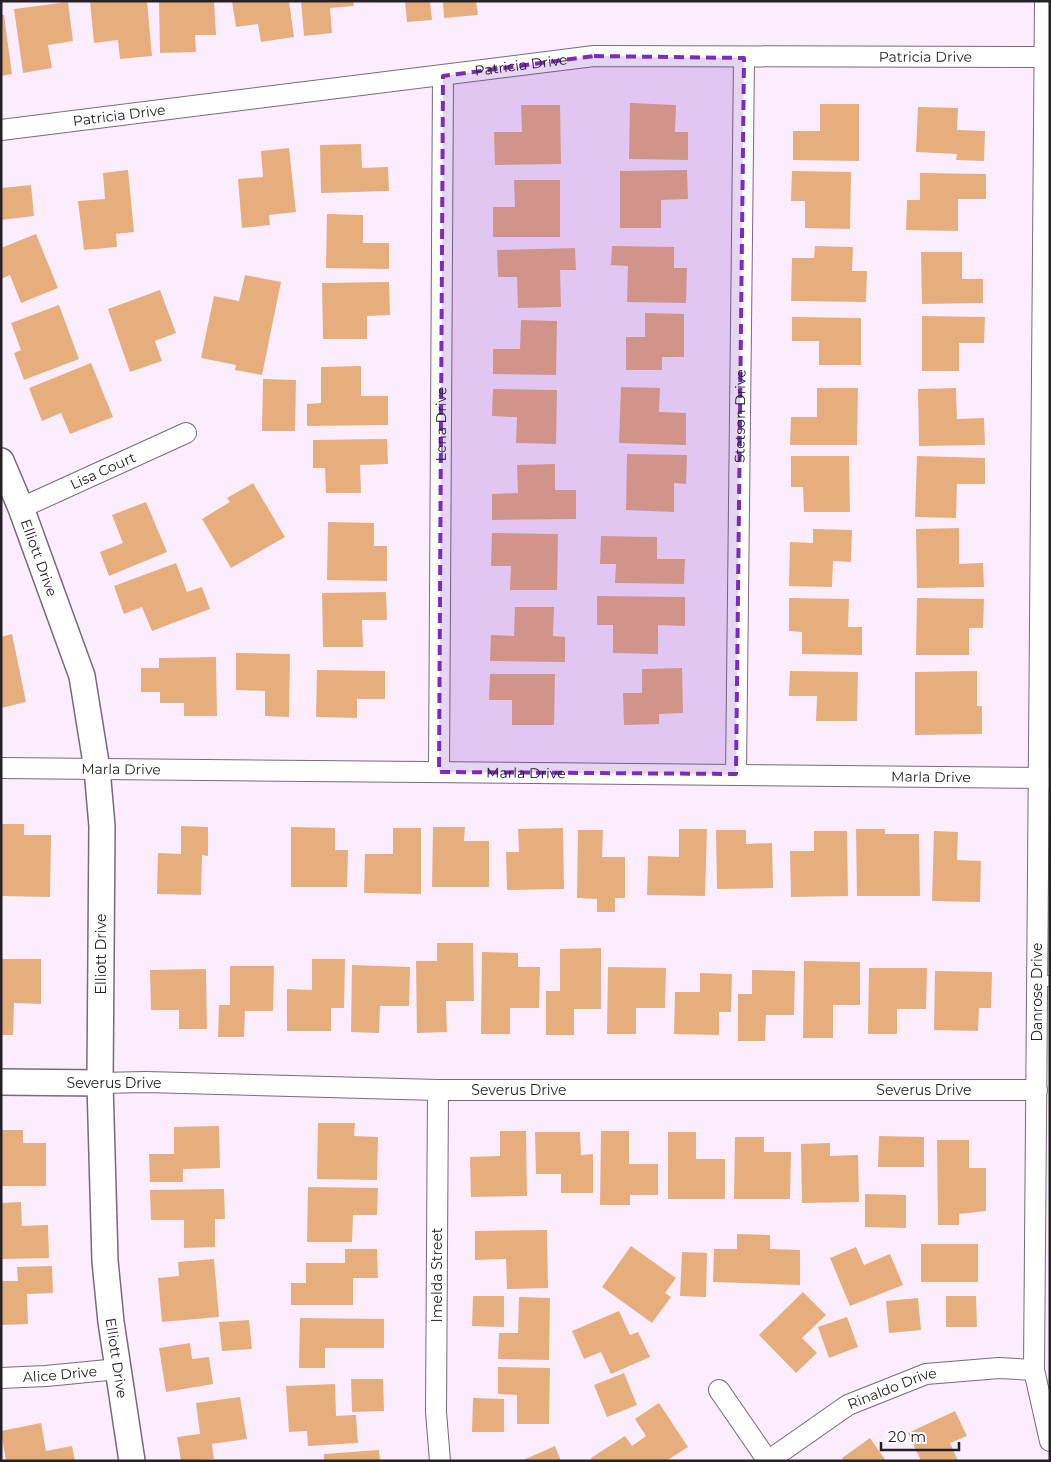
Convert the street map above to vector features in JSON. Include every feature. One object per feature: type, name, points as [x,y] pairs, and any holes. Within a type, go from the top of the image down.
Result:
[{"type":"street","name":"Danrose Drive","points":[[1045,1],[1045,778],[1043,981],[1037,1090],[1034,1370],[1050,1442]]},
{"type":"street","name":"Patricia Drive","points":[[1,130],[594,56],[744,58],[1044,57]]},
{"type":"street","name":"Stetson Drive","points":[[736,774],[744,58]]},
{"type":"street","name":"Lena Drive","points":[[438,772],[443,76]]},
{"type":"street","name":"Lisa Court","points":[[21,508],[186,433]]},
{"type":"street","name":"Elliott Drive","points":[[1,461],[21,508],[82,676],[97,769],[102,826],[100,1083],[105,1261],[118,1369],[132,1461]]},
{"type":"street","name":"Marla Drive","points":[[1,768],[1045,778]]},
{"type":"street","name":"Severus Drive","points":[[1,1082],[146,1082],[438,1090],[1037,1090]]},
{"type":"street","name":"Imelda Street","points":[[438,1090],[436,1412],[440,1461]]},
{"type":"street","name":"Rinaldo Drive","points":[[768,1461],[848,1405],[926,1374],[999,1368],[1034,1370]]},
{"type":"street","name":"Alice Drive","points":[[1,1378],[118,1369]]},
{"type":"street","points":[[719,1390],[768,1461]]},
{"type":"highlighted area","points":[[594,56],[744,58],[736,774],[439,772],[443,76]]},
{"type":"building","points":[[90,1],[147,1],[152,56],[120,59],[118,40],[94,43]]},
{"type":"building","points":[[159,1],[214,1],[216,35],[195,35],[196,52],[160,53]]},
{"type":"building","points":[[232,1],[289,1],[294,37],[261,42],[258,24],[236,27]]},
{"type":"building","points":[[301,1],[353,1],[354,6],[330,8],[332,33],[304,36]]},
{"type":"building","points":[[405,1],[430,1],[432,20],[407,22]]},
{"type":"building","points":[[443,1],[476,1],[478,15],[444,18]]},
{"type":"building","points":[[68,2],[73,41],[48,45],[52,68],[23,73],[14,9]]},
{"type":"building","points":[[1,15],[4,15],[12,74],[1,76]]},
{"type":"building","points":[[630,103],[676,105],[675,132],[688,132],[688,160],[629,159]]},
{"type":"building","points":[[820,104],[859,104],[859,161],[793,160],[793,131],[820,131]]},
{"type":"building","points":[[521,105],[560,105],[561,164],[495,165],[494,132],[522,132]]},
{"type":"building","points":[[918,107],[958,108],[957,130],[985,131],[984,161],[956,160],[957,154],[916,152]]},
{"type":"building","points":[[361,144],[362,168],[388,167],[389,191],[321,193],[320,145]]},
{"type":"building","points":[[289,148],[296,212],[269,215],[270,225],[242,228],[238,179],[263,177],[261,151]]},
{"type":"building","points":[[128,170],[134,232],[116,234],[117,247],[84,250],[78,201],[105,199],[103,173]]},
{"type":"building","points":[[687,170],[688,199],[661,200],[661,228],[620,228],[620,171]]},
{"type":"building","points":[[792,171],[851,172],[850,229],[805,228],[805,201],[791,201]]},
{"type":"building","points":[[920,173],[986,174],[986,199],[958,199],[958,231],[906,230],[907,200],[920,200]]},
{"type":"building","points":[[514,180],[560,180],[560,237],[493,237],[493,207],[515,207]]},
{"type":"building","points":[[31,185],[34,216],[1,220],[1,188]]},
{"type":"building","points":[[327,214],[363,215],[363,243],[389,243],[389,269],[326,268]]},
{"type":"building","points":[[36,234],[58,288],[21,303],[10,275],[1,279],[1,248]]},
{"type":"building","points":[[612,246],[674,247],[674,268],[687,268],[686,303],[627,302],[628,266],[611,265]]},
{"type":"building","points":[[815,246],[853,247],[852,271],[867,271],[866,302],[791,301],[792,258],[814,258]]},
{"type":"building","points":[[575,248],[576,270],[560,270],[561,307],[518,308],[517,277],[498,277],[497,250]]},
{"type":"building","points":[[921,252],[962,252],[962,279],[983,279],[983,303],[922,304]]},
{"type":"building","points":[[245,275],[281,282],[262,375],[235,370],[236,365],[201,358],[214,296],[239,301]]},
{"type":"building","points":[[389,282],[390,315],[367,316],[367,339],[323,339],[322,283]]},
{"type":"building","points":[[160,290],[176,333],[155,341],[162,361],[130,372],[108,309]]},
{"type":"building","points":[[59,305],[79,359],[24,380],[14,353],[21,350],[11,323]]},
{"type":"building","points":[[645,313],[684,314],[684,357],[662,357],[662,370],[626,370],[626,337],[645,337]]},
{"type":"building","points":[[922,316],[985,317],[984,343],[959,343],[959,371],[922,371]]},
{"type":"building","points":[[792,317],[861,318],[861,365],[819,365],[819,341],[792,341]]},
{"type":"building","points":[[521,320],[557,321],[556,375],[493,374],[493,349],[520,349]]},
{"type":"building","points":[[91,363],[113,417],[70,434],[61,413],[42,421],[29,388]]},
{"type":"building","points":[[361,366],[361,396],[388,396],[388,425],[307,426],[307,404],[321,403],[321,367]]},
{"type":"building","points":[[263,379],[296,380],[295,431],[262,431]]},
{"type":"building","points":[[621,387],[660,388],[659,412],[686,413],[686,445],[619,443]]},
{"type":"building","points":[[817,388],[858,388],[857,445],[790,445],[791,417],[817,417]]},
{"type":"building","points":[[956,388],[957,419],[984,418],[985,445],[919,446],[918,389]]},
{"type":"building","points":[[493,389],[557,390],[556,444],[516,443],[517,417],[492,416]]},
{"type":"building","points":[[387,439],[388,464],[360,465],[361,493],[326,493],[325,468],[313,468],[313,440]]},
{"type":"building","points":[[627,454],[687,455],[686,484],[674,483],[674,512],[626,510]]},
{"type":"building","points":[[791,456],[849,456],[850,512],[804,512],[803,487],[791,487]]},
{"type":"building","points":[[917,456],[985,458],[985,484],[957,484],[956,518],[915,517]]},
{"type":"building","points":[[555,464],[555,490],[576,490],[576,519],[492,520],[492,494],[518,493],[517,465]]},
{"type":"building","points":[[253,483],[285,537],[231,568],[202,519],[230,502],[227,498]]},
{"type":"building","points":[[146,502],[167,552],[109,576],[100,552],[123,543],[112,515]]},
{"type":"building","points":[[328,522],[374,523],[374,546],[387,546],[387,581],[327,580]]},
{"type":"building","points":[[959,528],[959,564],[983,563],[984,587],[917,588],[916,529]]},
{"type":"building","points":[[813,529],[852,530],[851,562],[833,561],[832,587],[789,586],[790,542],[813,543]]},
{"type":"building","points":[[492,533],[558,534],[557,590],[510,590],[511,566],[491,566]]},
{"type":"building","points":[[601,536],[657,537],[657,559],[685,559],[684,584],[615,583],[616,564],[600,564]]},
{"type":"building","points":[[176,563],[187,592],[202,587],[210,609],[152,631],[142,607],[124,614],[114,586]]},
{"type":"building","points":[[386,592],[387,620],[362,620],[363,647],[323,647],[322,593]]},
{"type":"building","points":[[597,596],[685,597],[685,626],[658,625],[658,654],[613,653],[613,625],[597,625]]},
{"type":"building","points":[[789,598],[849,599],[848,627],[862,627],[862,655],[802,654],[802,632],[789,631]]},
{"type":"building","points":[[917,598],[984,599],[983,628],[969,628],[969,655],[916,655]]},
{"type":"building","points":[[515,607],[554,607],[553,636],[565,637],[565,662],[490,661],[491,635],[514,636]]},
{"type":"building","points":[[12,634],[26,702],[1,708],[1,637]]},
{"type":"building","points":[[236,653],[290,654],[289,717],[265,716],[265,691],[236,690]]},
{"type":"building","points":[[216,657],[217,716],[184,716],[184,703],[160,703],[160,692],[141,692],[141,668],[159,668],[159,658]]},
{"type":"building","points":[[682,668],[683,713],[659,714],[659,724],[624,725],[623,693],[642,693],[642,669]]},
{"type":"building","points":[[317,670],[385,671],[385,699],[357,699],[357,718],[316,717]]},
{"type":"building","points":[[790,671],[858,672],[857,721],[816,721],[817,696],[789,696]]},
{"type":"building","points":[[977,671],[977,706],[982,706],[982,734],[915,735],[915,672]]},
{"type":"building","points":[[490,674],[555,674],[554,725],[512,725],[512,700],[489,700]]},
{"type":"building","points":[[1,824],[24,824],[24,835],[51,835],[50,897],[1,896]]},
{"type":"building","points":[[181,826],[208,827],[208,856],[202,855],[201,895],[157,894],[158,853],[181,854]]},
{"type":"building","points":[[291,827],[335,828],[335,850],[348,850],[347,887],[291,887]]},
{"type":"building","points":[[433,827],[465,827],[464,841],[489,841],[489,887],[432,887]]},
{"type":"building","points":[[393,828],[421,828],[421,894],[364,893],[365,854],[393,854]]},
{"type":"building","points":[[563,828],[564,889],[507,890],[506,852],[519,852],[518,829]]},
{"type":"building","points":[[679,829],[707,829],[705,896],[647,895],[648,856],[679,857]]},
{"type":"building","points":[[856,829],[885,829],[885,834],[919,834],[920,896],[857,896]]},
{"type":"building","points":[[578,830],[603,830],[602,857],[625,857],[625,898],[615,898],[615,912],[597,912],[597,899],[577,898]]},
{"type":"building","points":[[716,830],[746,830],[746,844],[772,843],[773,888],[717,889]]},
{"type":"building","points":[[814,831],[847,831],[848,896],[791,897],[790,851],[814,851]]},
{"type":"building","points":[[934,831],[958,832],[957,860],[981,861],[980,902],[932,901]]},
{"type":"building","points":[[437,943],[473,943],[474,1001],[446,1001],[447,1032],[417,1033],[416,961],[437,961]]},
{"type":"building","points":[[601,948],[601,1009],[574,1009],[574,1035],[546,1035],[546,991],[560,991],[560,949]]},
{"type":"building","points":[[482,952],[518,953],[518,967],[540,967],[539,1008],[510,1008],[510,1034],[481,1034]]},
{"type":"building","points":[[1,959],[41,959],[41,1004],[14,1003],[13,1035],[1,1035]]},
{"type":"building","points":[[312,959],[345,959],[344,1008],[331,1008],[331,1031],[287,1031],[287,989],[312,990]]},
{"type":"building","points":[[804,961],[860,962],[860,1005],[833,1005],[833,1038],[803,1038]]},
{"type":"building","points":[[352,965],[410,967],[409,1006],[380,1006],[379,1033],[351,1032]]},
{"type":"building","points":[[230,966],[274,966],[273,1011],[245,1011],[244,1037],[218,1037],[219,1005],[230,1005]]},
{"type":"building","points":[[608,967],[666,968],[665,1008],[636,1008],[636,1034],[607,1034]]},
{"type":"building","points":[[869,968],[927,968],[926,1009],[897,1009],[897,1034],[868,1034]]},
{"type":"building","points":[[206,969],[207,1029],[179,1029],[179,1010],[151,1010],[150,970]]},
{"type":"building","points":[[752,970],[795,971],[794,1015],[766,1015],[765,1041],[738,1041],[738,994],[752,994]]},
{"type":"building","points":[[935,971],[992,972],[991,1008],[979,1008],[978,1031],[934,1030]]},
{"type":"building","points":[[700,973],[732,974],[731,1012],[719,1012],[719,1035],[674,1034],[675,992],[700,992]]},
{"type":"building","points":[[318,1123],[355,1123],[354,1136],[378,1137],[377,1180],[317,1179]]},
{"type":"building","points":[[219,1126],[220,1168],[183,1169],[183,1182],[150,1182],[149,1154],[174,1154],[174,1127]]},
{"type":"building","points":[[1,1130],[23,1130],[23,1143],[46,1143],[46,1186],[1,1186]]},
{"type":"building","points":[[500,1131],[526,1131],[527,1196],[471,1197],[470,1157],[500,1156]]},
{"type":"building","points":[[601,1131],[629,1131],[629,1164],[658,1164],[658,1195],[630,1195],[630,1205],[600,1205]]},
{"type":"building","points":[[535,1132],[580,1132],[581,1155],[593,1154],[593,1193],[561,1193],[561,1174],[536,1174]]},
{"type":"building","points":[[668,1132],[696,1132],[696,1159],[725,1159],[725,1199],[668,1199]]},
{"type":"building","points":[[879,1136],[924,1137],[924,1167],[878,1167]]},
{"type":"building","points":[[735,1137],[764,1137],[764,1152],[791,1152],[790,1199],[734,1199]]},
{"type":"building","points":[[937,1140],[969,1140],[969,1168],[986,1168],[986,1211],[959,1214],[959,1225],[938,1225]]},
{"type":"building","points":[[830,1143],[830,1156],[858,1155],[859,1202],[802,1203],[801,1144]]},
{"type":"building","points":[[308,1187],[378,1188],[377,1215],[353,1215],[352,1242],[307,1242]]},
{"type":"building","points":[[224,1189],[225,1219],[215,1219],[215,1247],[184,1248],[184,1220],[151,1220],[150,1190]]},
{"type":"building","points":[[865,1194],[906,1195],[906,1228],[865,1227]]},
{"type":"building","points":[[21,1202],[22,1226],[48,1225],[49,1258],[1,1259],[1,1203]]},
{"type":"building","points":[[547,1230],[548,1288],[507,1289],[506,1259],[475,1260],[475,1231]]},
{"type":"building","points":[[737,1234],[770,1235],[770,1249],[800,1250],[800,1285],[713,1282],[714,1249],[737,1249]]},
{"type":"building","points":[[921,1244],[978,1244],[978,1282],[921,1282]]},
{"type":"building","points":[[631,1246],[676,1278],[665,1293],[671,1297],[652,1323],[602,1287]]},
{"type":"building","points":[[856,1247],[864,1265],[890,1254],[903,1285],[850,1306],[830,1258]]},
{"type":"building","points":[[345,1249],[377,1249],[378,1278],[353,1278],[353,1305],[291,1305],[291,1283],[306,1283],[306,1263],[345,1263]]},
{"type":"building","points":[[682,1252],[707,1253],[706,1297],[680,1296]]},
{"type":"building","points":[[214,1259],[219,1317],[162,1322],[158,1278],[179,1276],[178,1262]]},
{"type":"building","points":[[52,1266],[53,1293],[27,1294],[28,1324],[1,1325],[1,1281],[18,1281],[17,1267]]},
{"type":"building","points":[[803,1292],[826,1315],[802,1338],[817,1353],[796,1373],[759,1335]]},
{"type":"building","points":[[473,1296],[504,1296],[504,1327],[472,1326]]},
{"type":"building","points":[[946,1296],[976,1296],[977,1327],[946,1327]]},
{"type":"building","points":[[519,1297],[550,1298],[549,1360],[498,1359],[499,1333],[518,1333]]},
{"type":"building","points":[[918,1298],[921,1330],[889,1333],[886,1301]]},
{"type":"building","points":[[619,1311],[630,1335],[638,1332],[650,1357],[611,1374],[601,1352],[584,1359],[572,1331]]},
{"type":"building","points":[[847,1317],[858,1347],[829,1358],[818,1327]]},
{"type":"building","points":[[300,1318],[384,1319],[384,1348],[325,1348],[325,1368],[299,1368]]},
{"type":"building","points":[[249,1320],[252,1349],[222,1351],[219,1322]]},
{"type":"building","points":[[190,1343],[192,1359],[209,1357],[213,1384],[166,1392],[159,1348]]},
{"type":"building","points":[[498,1367],[550,1368],[549,1424],[517,1424],[517,1395],[498,1394]]},
{"type":"building","points":[[624,1373],[637,1405],[607,1417],[594,1385]]},
{"type":"building","points":[[351,1379],[383,1379],[384,1411],[352,1412]]},
{"type":"building","points":[[335,1384],[336,1416],[356,1415],[358,1443],[308,1446],[307,1431],[289,1432],[286,1386]]},
{"type":"building","points":[[240,1397],[247,1439],[212,1444],[214,1459],[181,1461],[177,1437],[200,1434],[196,1403]]},
{"type":"building","points":[[473,1398],[504,1399],[504,1432],[472,1432]]},
{"type":"building","points":[[659,1403],[688,1447],[666,1461],[592,1461],[591,1458],[625,1436],[632,1446],[646,1436],[635,1419]]},
{"type":"building","points":[[955,1411],[967,1436],[950,1443],[958,1461],[921,1461],[908,1433]]},
{"type":"building","points":[[41,1423],[46,1451],[72,1446],[75,1461],[6,1461],[1,1431]]},
{"type":"building","points":[[870,1438],[886,1461],[844,1461],[842,1458]]},
{"type":"building","points":[[555,1446],[561,1461],[521,1461]]},
{"type":"building","points":[[379,1450],[380,1461],[324,1461],[324,1454]]}]
